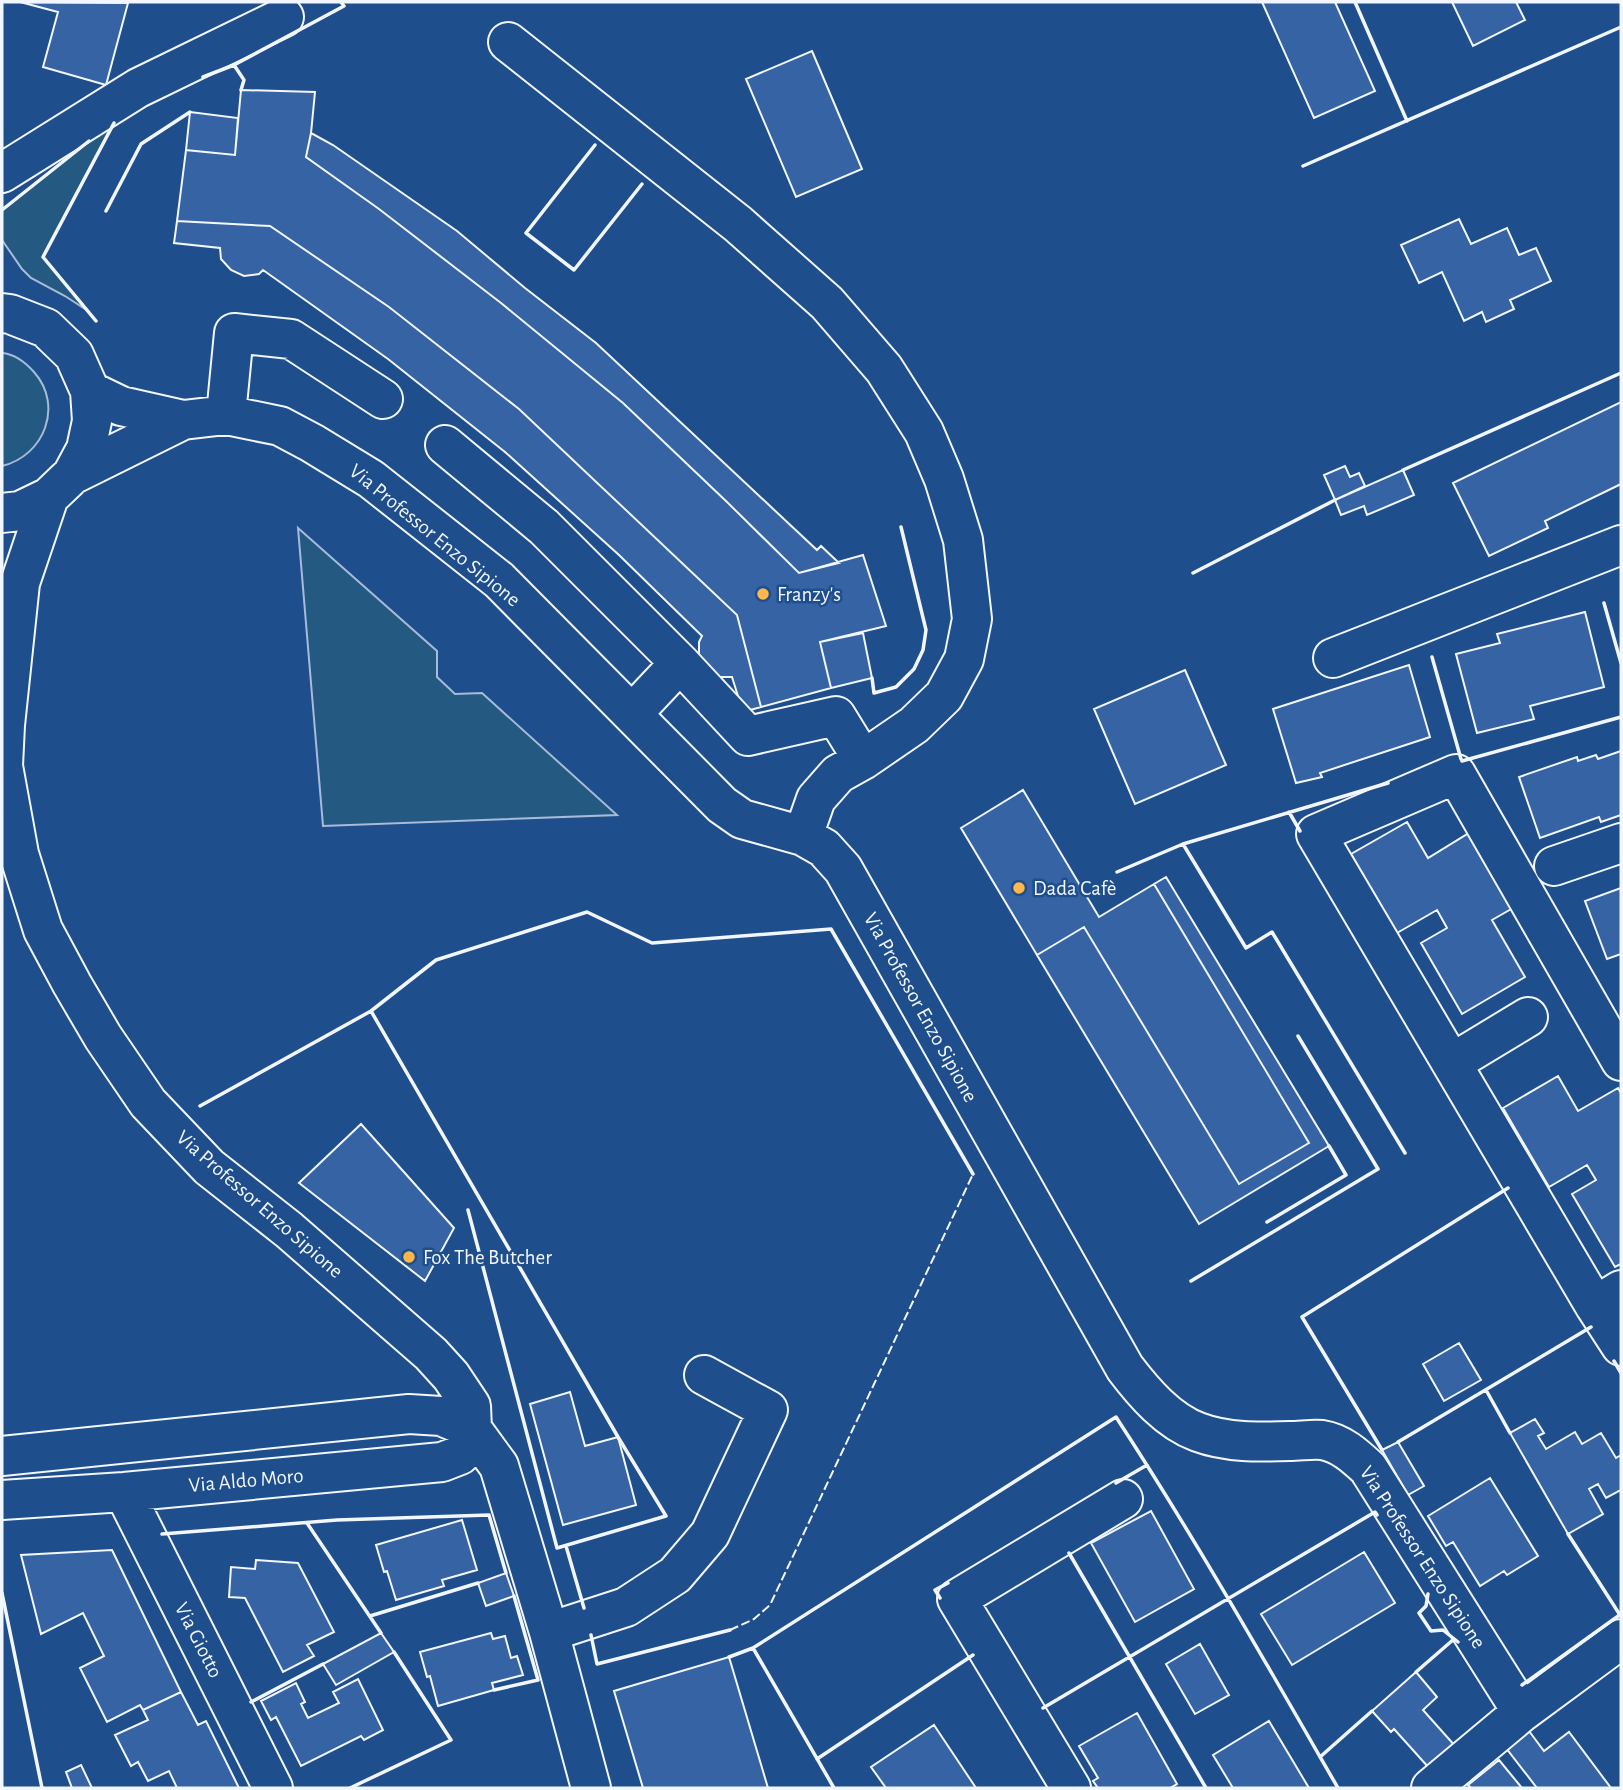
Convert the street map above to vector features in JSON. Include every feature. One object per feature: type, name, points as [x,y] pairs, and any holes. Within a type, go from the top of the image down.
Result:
[{"type":"street","points":[[2,173],[138,89],[284,17]]},
{"type":"street","points":[[508,42],[738,224],[827,303],[884,369],[924,432],[944,479],[963,540],[972,619],[964,659],[944,696],[914,725],[838,774],[816,799],[803,836]]},
{"type":"street","points":[[4,309],[46,328],[74,355],[90,391],[121,406],[183,421]]},
{"type":"street","points":[[226,415],[234,333],[291,339],[383,399]]},
{"type":"street","name":"Via Professor Enzo Sipione","points":[[90,391],[92,421],[86,449],[60,486],[37,535],[20,583],[4,719],[4,766],[19,854],[43,930],[90,1016],[148,1103],[209,1167],[289,1230],[431,1354],[452,1376],[471,1406],[472,1429]]},
{"type":"street","name":"Via Professor Enzo Sipione","points":[[183,421],[226,415],[280,426],[371,479],[499,580],[722,805],[742,819],[803,836],[824,848],[843,869],[1125,1368],[1145,1394],[1167,1414],[1196,1432],[1220,1439],[1261,1442],[1323,1440],[1350,1451],[1368,1468],[1522,1712]]},
{"type":"street","points":[[2,513],[20,511],[60,486],[183,421]]},
{"type":"street","points":[[445,445],[544,527],[680,663],[748,736],[836,716],[863,760]]},
{"type":"street","points":[[1333,658],[1621,545]]},
{"type":"street","points":[[632,714],[680,663]]},
{"type":"street","points":[[1621,1061],[1455,774],[1316,834],[1452,1063],[1608,1298],[1621,1346]]},
{"type":"street","points":[[1554,866],[1621,844]]},
{"type":"street","points":[[1452,1063],[1528,1017]]},
{"type":"street","points":[[428,1415],[436,1391],[431,1354]]},
{"type":"street","points":[[549,1632],[626,1606],[675,1575],[710,1534],[768,1410],[704,1375]]},
{"type":"street","points":[[2,1456],[409,1414],[441,1416],[472,1429],[499,1466],[549,1632],[591,1788]]},
{"type":"street","name":"Via Aldo Moro","points":[[2,1500],[124,1492],[442,1462],[460,1455],[469,1445],[472,1429]]},
{"type":"street","name":"Via Giotto","points":[[124,1492],[274,1788]]},
{"type":"street","points":[[1071,1788],[957,1599],[1123,1499]]},
{"type":"street","points":[[1431,1788],[1522,1712],[1621,1639]]},
{"type":"shaded area","points":[[116,119],[43,257],[88,311],[31,278],[22,269],[2,240],[2,210]]},
{"type":"shaded area","points":[[2,353],[20,360],[34,372],[43,385],[48,400],[48,414],[45,428],[29,452],[2,466]]},
{"type":"shaded area","points":[[298,528],[437,651],[437,677],[455,694],[482,693],[617,815],[323,826]]},
{"type":"building","points":[[20,2],[128,3],[106,85],[43,67],[58,12]]},
{"type":"building","points":[[1262,2],[1335,2],[1375,91],[1314,118]]},
{"type":"building","points":[[1452,2],[1516,2],[1525,20],[1473,46]]},
{"type":"building","points":[[812,51],[862,169],[796,197],[746,79]]},
{"type":"building","points":[[241,90],[315,92],[306,157],[379,209],[501,303],[623,403],[799,573],[863,555],[886,626],[820,642],[831,688],[761,707],[737,615],[519,409],[389,307],[270,226],[177,221],[186,150],[235,155]]},
{"type":"building","points":[[190,112],[238,118],[235,155],[186,150]]},
{"type":"building","points":[[311,133],[333,145],[457,231],[596,343],[817,550],[821,546],[839,563],[799,573],[623,403],[501,303],[379,209],[306,157]]},
{"type":"building","points":[[1459,219],[1471,244],[1507,228],[1519,255],[1536,248],[1551,281],[1510,300],[1514,309],[1486,322],[1482,312],[1464,321],[1442,272],[1419,283],[1401,245]]},
{"type":"building","points":[[177,221],[270,226],[389,307],[519,409],[737,615],[761,707],[743,712],[732,677],[718,677],[699,657],[699,642],[702,636],[619,555],[505,452],[388,359],[263,270],[259,274],[244,276],[231,270],[221,259],[220,248],[174,243]]},
{"type":"building","points":[[1621,402],[1621,484],[1545,521],[1548,528],[1489,556],[1453,483]]},
{"type":"building","points":[[1345,466],[1350,477],[1359,473],[1365,486],[1335,500],[1324,475]]},
{"type":"building","points":[[1403,470],[1414,495],[1367,515],[1364,506],[1341,515],[1335,500]]},
{"type":"building","points":[[1585,612],[1604,687],[1530,706],[1534,719],[1477,733],[1456,654],[1500,643],[1497,634]]},
{"type":"building","points":[[863,633],[872,678],[831,688],[820,642]]},
{"type":"building","points":[[1409,665],[1430,737],[1320,773],[1322,777],[1296,783],[1273,709]]},
{"type":"building","points":[[1185,670],[1226,765],[1135,804],[1094,709]]},
{"type":"building","points":[[1621,751],[1621,815],[1601,822],[1599,817],[1540,838],[1519,777],[1577,757],[1578,761],[1596,755],[1598,759]]},
{"type":"building","points":[[1023,790],[1099,917],[1154,884],[1309,1143],[1239,1184],[1084,927],[1037,955],[961,828]]},
{"type":"building","points":[[1407,822],[1428,858],[1469,833],[1513,908],[1492,920],[1525,977],[1462,1014],[1421,943],[1447,928],[1437,910],[1397,933],[1351,854]]},
{"type":"building","points":[[1166,877],[1329,1146],[1199,1224],[1037,955],[1084,927],[1239,1184],[1309,1143],[1154,884]]},
{"type":"building","points":[[1621,888],[1621,954],[1607,959],[1585,901]]},
{"type":"building","points":[[1558,1076],[1578,1111],[1618,1088],[1621,1093],[1621,1264],[1615,1267],[1572,1194],[1596,1180],[1587,1165],[1549,1187],[1503,1108]]},
{"type":"building","points":[[361,1124],[454,1228],[425,1281],[299,1183]]},
{"type":"building","points":[[1459,1343],[1481,1380],[1444,1401],[1423,1364]]},
{"type":"building","points":[[570,1392],[585,1446],[618,1437],[636,1505],[563,1525],[530,1404]]},
{"type":"building","points":[[1535,1419],[1544,1433],[1538,1436],[1546,1449],[1575,1432],[1582,1444],[1601,1433],[1616,1458],[1621,1455],[1621,1490],[1606,1498],[1598,1484],[1589,1489],[1603,1514],[1568,1534],[1510,1433]]},
{"type":"building","points":[[1398,1442],[1424,1486],[1408,1495],[1382,1450]]},
{"type":"building","points":[[1490,1478],[1538,1556],[1507,1575],[1504,1571],[1480,1586],[1453,1542],[1446,1546],[1428,1516]]},
{"type":"building","points":[[1151,1511],[1194,1589],[1135,1622],[1091,1543]]},
{"type":"building","points":[[462,1520],[477,1570],[442,1580],[444,1586],[396,1600],[376,1545]]},
{"type":"building","points":[[112,1550],[181,1692],[143,1710],[140,1705],[107,1722],[80,1668],[104,1656],[83,1613],[41,1634],[21,1555]]},
{"type":"building","points":[[1364,1552],[1395,1603],[1292,1665],[1261,1614]]},
{"type":"building","points":[[256,1560],[298,1563],[334,1632],[307,1645],[314,1656],[283,1672],[245,1598],[229,1597],[231,1567],[255,1569]]},
{"type":"building","points":[[506,1573],[514,1596],[486,1606],[478,1583]]},
{"type":"building","points":[[381,1633],[394,1652],[336,1685],[323,1664]]},
{"type":"building","points":[[491,1633],[493,1639],[505,1636],[511,1658],[517,1656],[523,1675],[492,1683],[494,1690],[438,1706],[420,1652]]},
{"type":"building","points":[[1200,1644],[1229,1695],[1195,1714],[1166,1664]]},
{"type":"building","points":[[729,1657],[768,1788],[643,1788],[614,1691]]},
{"type":"building","points":[[1416,1672],[1437,1697],[1423,1710],[1456,1747],[1430,1769],[1394,1729],[1391,1732],[1372,1711]]},
{"type":"building","points":[[358,1679],[383,1730],[364,1740],[361,1736],[301,1766],[276,1717],[271,1720],[261,1701],[296,1683],[305,1702],[301,1704],[308,1718],[339,1703],[333,1692]]},
{"type":"building","points":[[181,1692],[198,1725],[206,1721],[239,1788],[177,1788],[169,1771],[148,1781],[138,1762],[131,1766],[115,1735],[148,1720],[143,1710]]},
{"type":"building","points":[[1137,1713],[1177,1784],[1170,1788],[1098,1788],[1093,1781],[1098,1778],[1079,1746]]},
{"type":"building","points":[[1269,1721],[1309,1788],[1233,1788],[1213,1755]]},
{"type":"building","points":[[934,1725],[976,1788],[886,1788],[871,1767]]},
{"type":"building","points":[[1529,1731],[1544,1751],[1569,1732],[1611,1788],[1537,1788],[1506,1748]]},
{"type":"building","points":[[1499,1760],[1522,1788],[1471,1788],[1468,1785]]},
{"type":"building","points":[[81,1765],[92,1788],[72,1788],[66,1772]]},
{"type":"fence","points":[[730,1630],[754,1619],[770,1605],[973,1174]]},
{"type":"wall","points":[[234,65],[344,6],[341,2]]},
{"type":"wall","points":[[1355,2],[1407,121]]},
{"type":"wall","points":[[1303,166],[1621,27]]},
{"type":"wall","points":[[203,77],[234,65],[244,80],[241,90]]},
{"type":"wall","points":[[106,211],[141,144],[190,112]]},
{"type":"wall","points":[[96,321],[43,257],[114,123]]},
{"type":"wall","points":[[2,210],[89,141]]},
{"type":"wall","points":[[595,145],[526,233],[574,270],[642,184]]},
{"type":"wall","points":[[1403,470],[1621,373]]},
{"type":"wall","points":[[1193,573],[1335,500]]},
{"type":"wall","points":[[872,678],[874,693],[896,687],[914,669],[923,650],[926,630],[901,527]]},
{"type":"wall","points":[[1604,603],[1621,663]]},
{"type":"wall","points":[[1432,657],[1461,759]]},
{"type":"wall","points":[[1462,761],[1621,717]]},
{"type":"wall","points":[[1183,844],[1388,783]]},
{"type":"wall","points":[[1289,812],[1300,831]]},
{"type":"wall","points":[[1117,872],[1183,844],[1246,948],[1272,932],[1405,1153]]},
{"type":"wall","points":[[200,1106],[371,1011],[436,960],[587,912],[652,943],[831,929],[973,1174]]},
{"type":"wall","points":[[371,1011],[666,1516],[557,1548],[468,1210]]},
{"type":"wall","points":[[1191,1281],[1378,1169],[1298,1036]]},
{"type":"wall","points":[[1267,1222],[1346,1175],[1329,1146]]},
{"type":"wall","points":[[1382,1450],[1302,1317],[1508,1188]]},
{"type":"wall","points":[[1398,1442],[1591,1327]]},
{"type":"wall","points":[[1614,1361],[1621,1373]]},
{"type":"wall","points":[[1486,1390],[1510,1433]]},
{"type":"wall","points":[[729,1657],[753,1648],[1116,1417],[1202,1555],[1338,1788]]},
{"type":"wall","points":[[1116,1483],[1147,1465]]},
{"type":"wall","points":[[1043,1708],[1375,1512],[1377,1515]]},
{"type":"wall","points":[[162,1534],[337,1520],[489,1515],[506,1573]]},
{"type":"wall","points":[[307,1523],[381,1633]]},
{"type":"wall","points":[[1568,1534],[1620,1615]]},
{"type":"wall","points":[[566,1546],[584,1608]]},
{"type":"wall","points":[[1069,1553],[1206,1788]]},
{"type":"wall","points":[[370,1616],[478,1583]]},
{"type":"wall","points":[[940,1598],[935,1590],[948,1583]]},
{"type":"wall","points":[[2,1593],[42,1788]]},
{"type":"wall","points":[[1428,1594],[1426,1606],[1419,1613],[1431,1631],[1443,1630],[1458,1642]]},
{"type":"wall","points":[[494,1690],[538,1680],[514,1596]]},
{"type":"wall","points":[[1522,1685],[1621,1614]]},
{"type":"wall","points":[[591,1635],[597,1664],[730,1630]]},
{"type":"wall","points":[[1416,1672],[1454,1639]]},
{"type":"wall","points":[[753,1648],[834,1788]]},
{"type":"wall","points":[[350,1788],[451,1740],[394,1652]]},
{"type":"wall","points":[[817,1759],[973,1655]]},
{"type":"wall","points":[[251,1702],[323,1664]]},
{"type":"wall","points":[[1320,1757],[1372,1711]]},
{"type":"place","name":"Franzy's","points":[[763,594]]},
{"type":"place","name":"Dada Cafè","points":[[1019,888]]},
{"type":"place","name":"Fox The Butcher","points":[[409,1257]]}]
